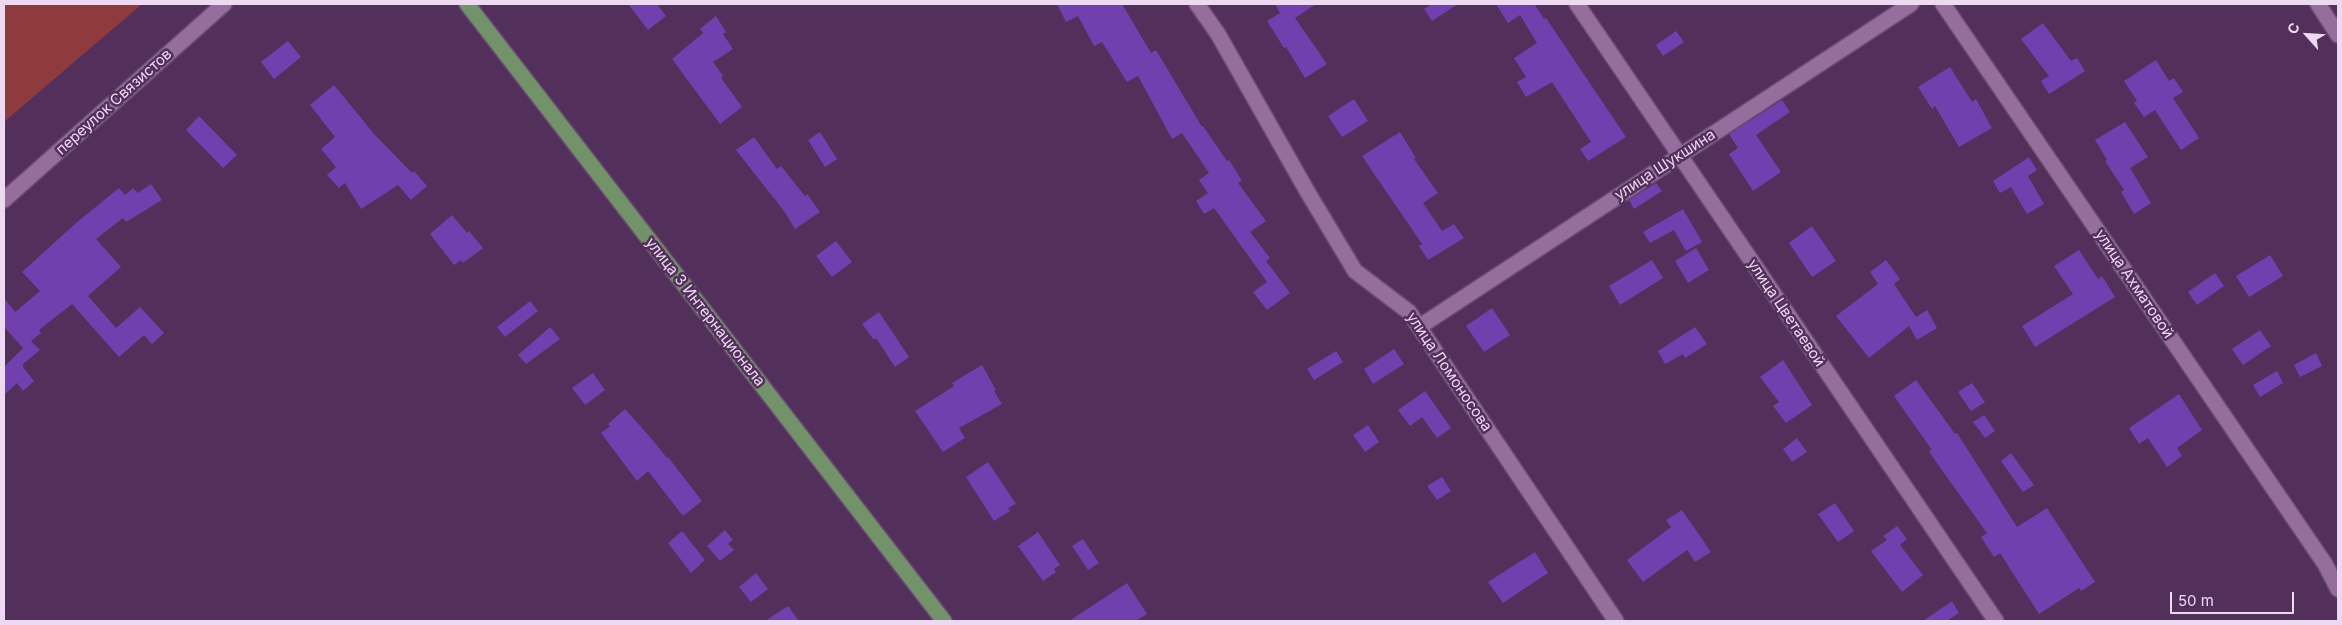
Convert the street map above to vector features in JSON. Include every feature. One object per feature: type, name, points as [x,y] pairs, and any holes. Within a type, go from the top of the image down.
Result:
[{"type":"main road","name":"улица 3 Интернационала","points":[[467,4],[944,621]]},
{"type":"street","name":"переулок Связистов","points":[[4,200],[224,4]]},
{"type":"street","name":"улица Ломоносова","points":[[1197,4],[1218,34],[1307,191],[1355,271],[1410,312],[1616,621]]},
{"type":"street","name":"улица Цветаевой","points":[[1577,4],[1996,621]]},
{"type":"street","name":"улица Шукшина","points":[[1420,327],[1911,4]]},
{"type":"street","name":"улица Ахматовой","points":[[1943,4],[2325,564],[2338,589]]},
{"type":"street","points":[[2318,4],[2338,35]]},
{"type":"shaded area","points":[[4,4],[142,4],[4,122]]},
{"type":"building","points":[[628,4],[657,4],[666,16],[648,30]]},
{"type":"building","points":[[1057,4],[1122,4],[1151,53],[1156,50],[1202,127],[1227,161],[1229,160],[1242,181],[1238,183],[1266,221],[1250,232],[1270,258],[1266,261],[1290,293],[1267,310],[1253,292],[1267,282],[1214,208],[1204,214],[1196,201],[1208,193],[1199,180],[1209,173],[1182,133],[1172,139],[1138,76],[1127,82],[1102,42],[1094,46],[1078,16],[1066,22]]},
{"type":"building","points":[[1275,4],[1316,4],[1295,18],[1327,64],[1305,78],[1267,21],[1280,13]]},
{"type":"building","points":[[1432,4],[1458,4],[1432,21],[1424,9]]},
{"type":"building","points":[[1496,4],[1537,4],[1535,5],[1544,19],[1546,18],[1626,137],[1588,161],[1580,149],[1591,142],[1552,82],[1526,97],[1517,82],[1526,77],[1514,58],[1537,43],[1520,15],[1508,23]]},
{"type":"building","points":[[716,16],[726,32],[723,34],[733,49],[713,62],[723,76],[721,78],[742,107],[720,124],[672,59],[703,33],[700,29]]},
{"type":"building","points":[[2043,23],[2071,61],[2077,58],[2085,71],[2049,94],[2041,81],[2049,76],[2021,39]]},
{"type":"building","points":[[1676,31],[1684,42],[1663,56],[1656,45]]},
{"type":"building","points":[[288,41],[301,57],[274,79],[261,62]]},
{"type":"building","points":[[2156,60],[2169,81],[2174,78],[2183,92],[2173,98],[2199,138],[2181,150],[2155,110],[2144,117],[2134,103],[2137,101],[2124,81]]},
{"type":"building","points":[[1950,67],[1972,102],[1976,99],[1992,128],[1959,147],[1935,106],[1932,109],[1918,87]]},
{"type":"building","points":[[334,85],[375,135],[412,173],[414,171],[427,186],[411,200],[398,185],[361,209],[345,183],[339,188],[327,175],[336,167],[321,149],[335,137],[310,105]]},
{"type":"building","points":[[1354,99],[1368,121],[1342,137],[1328,116]]},
{"type":"building","points":[[1782,100],[1790,112],[1756,135],[1781,172],[1753,191],[1729,154],[1738,148],[1729,134]]},
{"type":"building","points":[[199,116],[237,155],[223,168],[186,130]]},
{"type":"building","points":[[2125,122],[2148,157],[2130,168],[2151,203],[2134,214],[2121,192],[2124,190],[2105,161],[2107,160],[2095,140]]},
{"type":"building","points":[[820,132],[837,159],[825,167],[808,140]]},
{"type":"building","points":[[1400,132],[1416,158],[1414,159],[1438,193],[1423,203],[1442,231],[1454,224],[1464,238],[1428,260],[1419,246],[1422,244],[1362,156]]},
{"type":"building","points":[[754,137],[777,169],[781,166],[805,196],[807,194],[820,212],[795,229],[784,211],[736,150]]},
{"type":"building","points":[[2029,157],[2037,170],[2028,176],[2044,204],[2027,214],[2011,187],[2000,193],[1993,181]]},
{"type":"building","points":[[1656,183],[1662,191],[1634,209],[1629,200]]},
{"type":"building","points":[[151,184],[162,200],[126,222],[123,218],[96,239],[121,267],[88,296],[116,328],[140,307],[164,333],[152,344],[144,335],[119,357],[72,304],[39,330],[41,333],[31,341],[40,350],[23,364],[23,367],[34,381],[23,391],[17,383],[4,395],[4,367],[23,348],[4,327],[4,298],[15,312],[40,291],[22,272],[76,223],[119,188],[125,195],[133,188],[138,193]]},
{"type":"building","points":[[1683,209],[1702,242],[1686,251],[1674,230],[1650,243],[1643,232]]},
{"type":"building","points":[[452,215],[483,248],[463,263],[461,260],[454,265],[430,234]]},
{"type":"building","points":[[1812,226],[1836,261],[1812,277],[1789,243]]},
{"type":"building","points":[[836,241],[852,262],[832,277],[816,256]]},
{"type":"building","points":[[1696,248],[1709,270],[1688,283],[1675,261]]},
{"type":"building","points":[[2079,250],[2098,279],[2102,276],[2115,297],[2035,347],[2022,326],[2073,294],[2054,266]]},
{"type":"building","points":[[2270,255],[2283,276],[2249,297],[2236,276]]},
{"type":"building","points":[[1652,260],[1663,278],[1620,305],[1609,286]]},
{"type":"building","points":[[1886,260],[1900,279],[1894,284],[1916,317],[1927,310],[1937,328],[1917,340],[1909,326],[1869,358],[1836,316],[1878,284],[1870,272]]},
{"type":"building","points":[[2215,273],[2224,286],[2197,305],[2188,292]]},
{"type":"building","points":[[530,301],[538,311],[505,337],[497,327]]},
{"type":"building","points":[[1492,308],[1510,335],[1484,352],[1466,326]]},
{"type":"building","points":[[879,312],[909,357],[895,367],[876,338],[874,340],[862,324]]},
{"type":"building","points":[[550,327],[560,339],[526,364],[518,355]]},
{"type":"building","points":[[1695,327],[1707,344],[1685,358],[1683,354],[1665,364],[1658,351]]},
{"type":"building","points":[[2260,330],[2271,346],[2243,365],[2232,349]]},
{"type":"building","points":[[1394,349],[1404,364],[1373,384],[1364,369]]},
{"type":"building","points":[[1336,351],[1343,362],[1314,380],[1307,369]]},
{"type":"building","points":[[2316,353],[2322,366],[2300,377],[2294,365]]},
{"type":"building","points":[[1783,360],[1812,405],[1786,423],[1773,406],[1779,402],[1760,377]]},
{"type":"building","points":[[982,365],[1002,404],[959,428],[965,438],[943,452],[915,411],[954,386],[952,383]]},
{"type":"building","points":[[2277,371],[2283,383],[2260,397],[2253,385]]},
{"type":"building","points":[[593,373],[605,390],[585,405],[572,388]]},
{"type":"building","points":[[1916,380],[1955,434],[1957,433],[2017,527],[2047,508],[2095,582],[2081,591],[2079,588],[2039,614],[2000,553],[1994,557],[1981,537],[1987,533],[1941,469],[1929,451],[1932,450],[1894,396]]},
{"type":"building","points":[[1972,383],[1985,402],[1971,411],[1958,392]]},
{"type":"building","points":[[1425,391],[1451,428],[1437,438],[1422,417],[1410,426],[1398,410]]},
{"type":"building","points":[[2179,394],[2202,430],[2177,448],[2182,456],[2167,467],[2148,438],[2139,444],[2129,428]]},
{"type":"building","points":[[625,409],[668,457],[702,501],[683,516],[648,471],[637,481],[601,433]]},
{"type":"building","points":[[1984,415],[1995,431],[1985,438],[1973,422]]},
{"type":"building","points":[[1368,425],[1379,442],[1365,452],[1353,435]]},
{"type":"building","points":[[1797,438],[1807,452],[1792,462],[1783,449]]},
{"type":"building","points":[[2011,453],[2034,485],[2023,492],[2001,461]]},
{"type":"building","points":[[988,462],[1016,504],[1008,508],[1010,511],[994,521],[966,477]]},
{"type":"building","points":[[1442,477],[1451,491],[1437,500],[1427,486]]},
{"type":"building","points":[[1835,503],[1854,531],[1838,542],[1818,514]]},
{"type":"building","points":[[1682,510],[1711,552],[1695,562],[1687,550],[1643,582],[1627,560],[1671,527],[1666,520]]},
{"type":"building","points":[[1897,526],[1907,539],[1900,545],[1923,575],[1902,592],[1871,551],[1887,540],[1883,536]]},
{"type":"building","points":[[725,530],[733,540],[728,544],[734,550],[720,561],[707,546]]},
{"type":"building","points":[[682,531],[705,560],[691,573],[668,543]]},
{"type":"building","points":[[1038,532],[1060,565],[1054,569],[1056,572],[1043,581],[1018,546]]},
{"type":"building","points":[[1083,539],[1099,563],[1088,570],[1072,546]]},
{"type":"building","points":[[1535,552],[1548,573],[1503,603],[1488,582]]},
{"type":"building","points":[[756,573],[768,589],[751,602],[739,587]]},
{"type":"building","points":[[1127,583],[1147,614],[1136,621],[1069,621]]},
{"type":"building","points":[[1952,601],[1959,613],[1947,621],[1923,621]]},
{"type":"building","points":[[788,606],[799,621],[765,621]]}]
